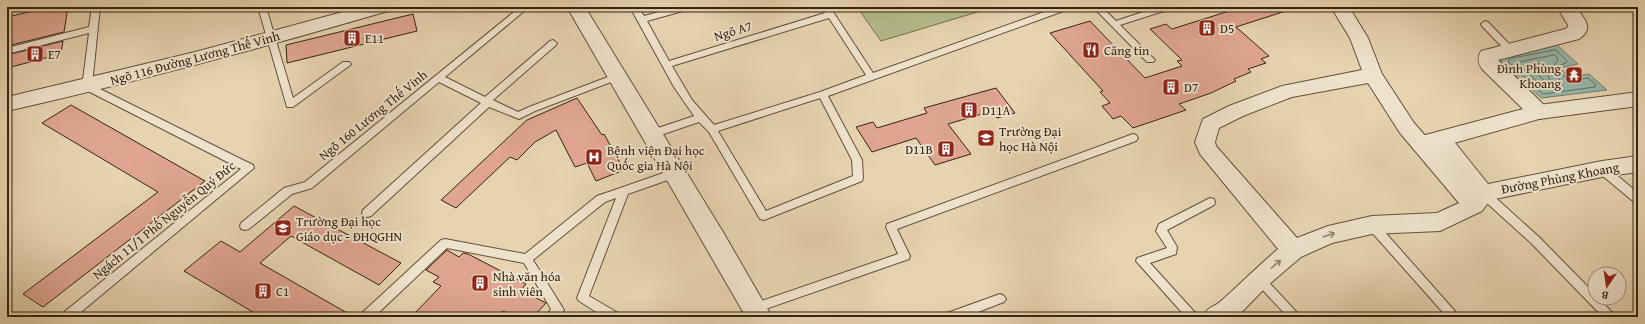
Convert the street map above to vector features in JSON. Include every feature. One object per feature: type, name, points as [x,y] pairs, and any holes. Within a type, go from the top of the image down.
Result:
[{"type":"street","name":"Ngõ 116 Đường Lương Thế Vinh","points":[[7,104],[87,87],[270,39],[382,7]]},
{"type":"street","points":[[576,7],[756,312]]},
{"type":"street","points":[[1340,7],[1359,38],[1373,75],[1407,128],[1432,142],[1479,199]]},
{"type":"street","points":[[1539,112],[1489,64],[1488,56],[1572,34],[1578,30],[1578,25],[1566,7]]},
{"type":"street","points":[[1293,250],[1207,149],[1204,142],[1210,124],[1236,111],[1289,91],[1373,75]]},
{"type":"street","points":[[1432,142],[1539,112],[1638,99]]},
{"type":"street","name":"Đường Phùng Khoang","points":[[1215,317],[1228,310],[1259,279],[1293,250],[1328,235],[1372,225],[1440,222],[1479,199],[1602,169],[1638,164]]},
{"type":"lane","points":[[7,8],[11,7]]},
{"type":"lane","points":[[87,87],[96,7]]},
{"type":"lane","points":[[262,7],[290,105],[346,64]]},
{"type":"lane","points":[[439,78],[525,7]]},
{"type":"lane","points":[[634,7],[642,19],[666,65],[700,118],[712,129],[764,216],[858,178],[857,160],[823,94]]},
{"type":"lane","points":[[642,19],[687,7]]},
{"type":"lane","points":[[712,129],[823,94],[1066,7]]},
{"type":"lane","points":[[1097,7],[1150,60]]},
{"type":"lane","points":[[1114,24],[1167,7]]},
{"type":"lane","points":[[829,10],[871,76]]},
{"type":"lane","name":"Ngõ A7","points":[[666,65],[829,10]]},
{"type":"lane","points":[[1485,24],[1510,50]]},
{"type":"lane","points":[[7,51],[94,29]]},
{"type":"lane","points":[[367,213],[487,101],[553,43]]},
{"type":"lane","name":"Ngõ 160 Lương Thế Vinh","points":[[245,226],[288,192],[308,184],[439,78],[519,116],[532,109],[616,77]]},
{"type":"lane","name":"Ngách 11/1 Phố Nguyễn Quý Đức","points":[[67,317],[249,168],[87,87]]},
{"type":"lane","points":[[652,134],[700,118]]},
{"type":"lane","points":[[756,312],[905,256],[891,227],[1133,138]]},
{"type":"lane","points":[[1602,169],[1638,199]]},
{"type":"lane","points":[[527,259],[601,199],[675,173]]},
{"type":"lane","points":[[614,317],[583,298],[624,191]]},
{"type":"lane","points":[[1479,199],[1535,240],[1610,317]]},
{"type":"lane","points":[[1193,317],[1141,261],[1172,251],[1172,247],[1160,231],[1163,227],[1210,202]]},
{"type":"lane","points":[[1372,225],[1454,317]]},
{"type":"lane","points":[[366,317],[446,243],[527,259],[558,310],[552,317]]},
{"type":"lane","points":[[1259,279],[1295,317]]},
{"type":"lane","points":[[951,317],[1000,299]]},
{"type":"green space","points":[[857,7],[994,7],[881,41]]},
{"type":"water","points":[[1557,45],[1578,64],[1560,68],[1569,77],[1589,74],[1607,90],[1541,98],[1497,58]]},
{"type":"building","points":[[50,7],[68,7],[64,32],[7,46],[7,17]]},
{"type":"building","points":[[1242,7],[1288,7],[1289,10],[1236,27],[1269,56],[1261,59],[1266,63],[1248,69],[1251,72],[1234,79],[1236,81],[1211,93],[1179,104],[1186,110],[1133,128],[1121,116],[1113,119],[1102,106],[1110,103],[1100,92],[1103,91],[1050,33],[1090,21],[1145,78],[1182,66],[1177,61],[1182,60],[1150,29],[1166,24],[1172,29]]},
{"type":"building","name":"E11","points":[[413,14],[417,31],[287,63],[286,45]]},
{"type":"building","name":"E7","points":[[63,41],[61,54],[7,68],[7,55]]},
{"type":"building","points":[[996,88],[1015,113],[997,118],[992,111],[948,124],[971,154],[935,165],[916,138],[872,152],[856,127],[873,122],[877,128],[927,113],[924,108]]},
{"type":"building","points":[[577,98],[602,135],[604,134],[624,170],[596,181],[587,163],[575,167],[556,130],[535,142],[517,160],[510,157],[456,208],[441,200],[527,120]]},
{"type":"building","points":[[71,105],[205,181],[43,307],[23,294],[158,192],[42,123]]},
{"type":"building","points":[[294,206],[401,263],[379,285],[291,236],[260,263],[354,317],[261,317],[184,271],[221,241],[240,252]]},
{"type":"building","name":"Nhà văn hóa sinh viên","points":[[447,250],[459,257],[463,253],[468,254],[526,284],[521,290],[546,303],[533,317],[515,317],[503,311],[498,317],[411,317],[441,286],[433,282],[439,277],[426,270]]},
{"type":"place","name":"D5","points":[[1207,28]]},
{"type":"place","name":"E11","points":[[352,38]]},
{"type":"place","name":"Căng tin","points":[[1091,50]]},
{"type":"place","name":"E7","points":[[35,54]]},
{"type":"place","name":"Đình Phùng Khoang","points":[[1574,75]]},
{"type":"place","name":"D7","points":[[1171,87]]},
{"type":"place","name":"D11A","points":[[969,110]]},
{"type":"place","name":"Trường Đại học Hà Nội","points":[[986,138]]},
{"type":"place","name":"D11B","points":[[946,149]]},
{"type":"place","name":"Bệnh viện Đại học Quốc gia Hà Nội","points":[[594,157]]},
{"type":"place","name":"Trường Đại học Giáo dục - ĐHQGHN","points":[[283,228]]},
{"type":"place","name":"Nhà văn hóa sinh viên","points":[[480,283]]},
{"type":"place","name":"C1","points":[[263,291]]}]
